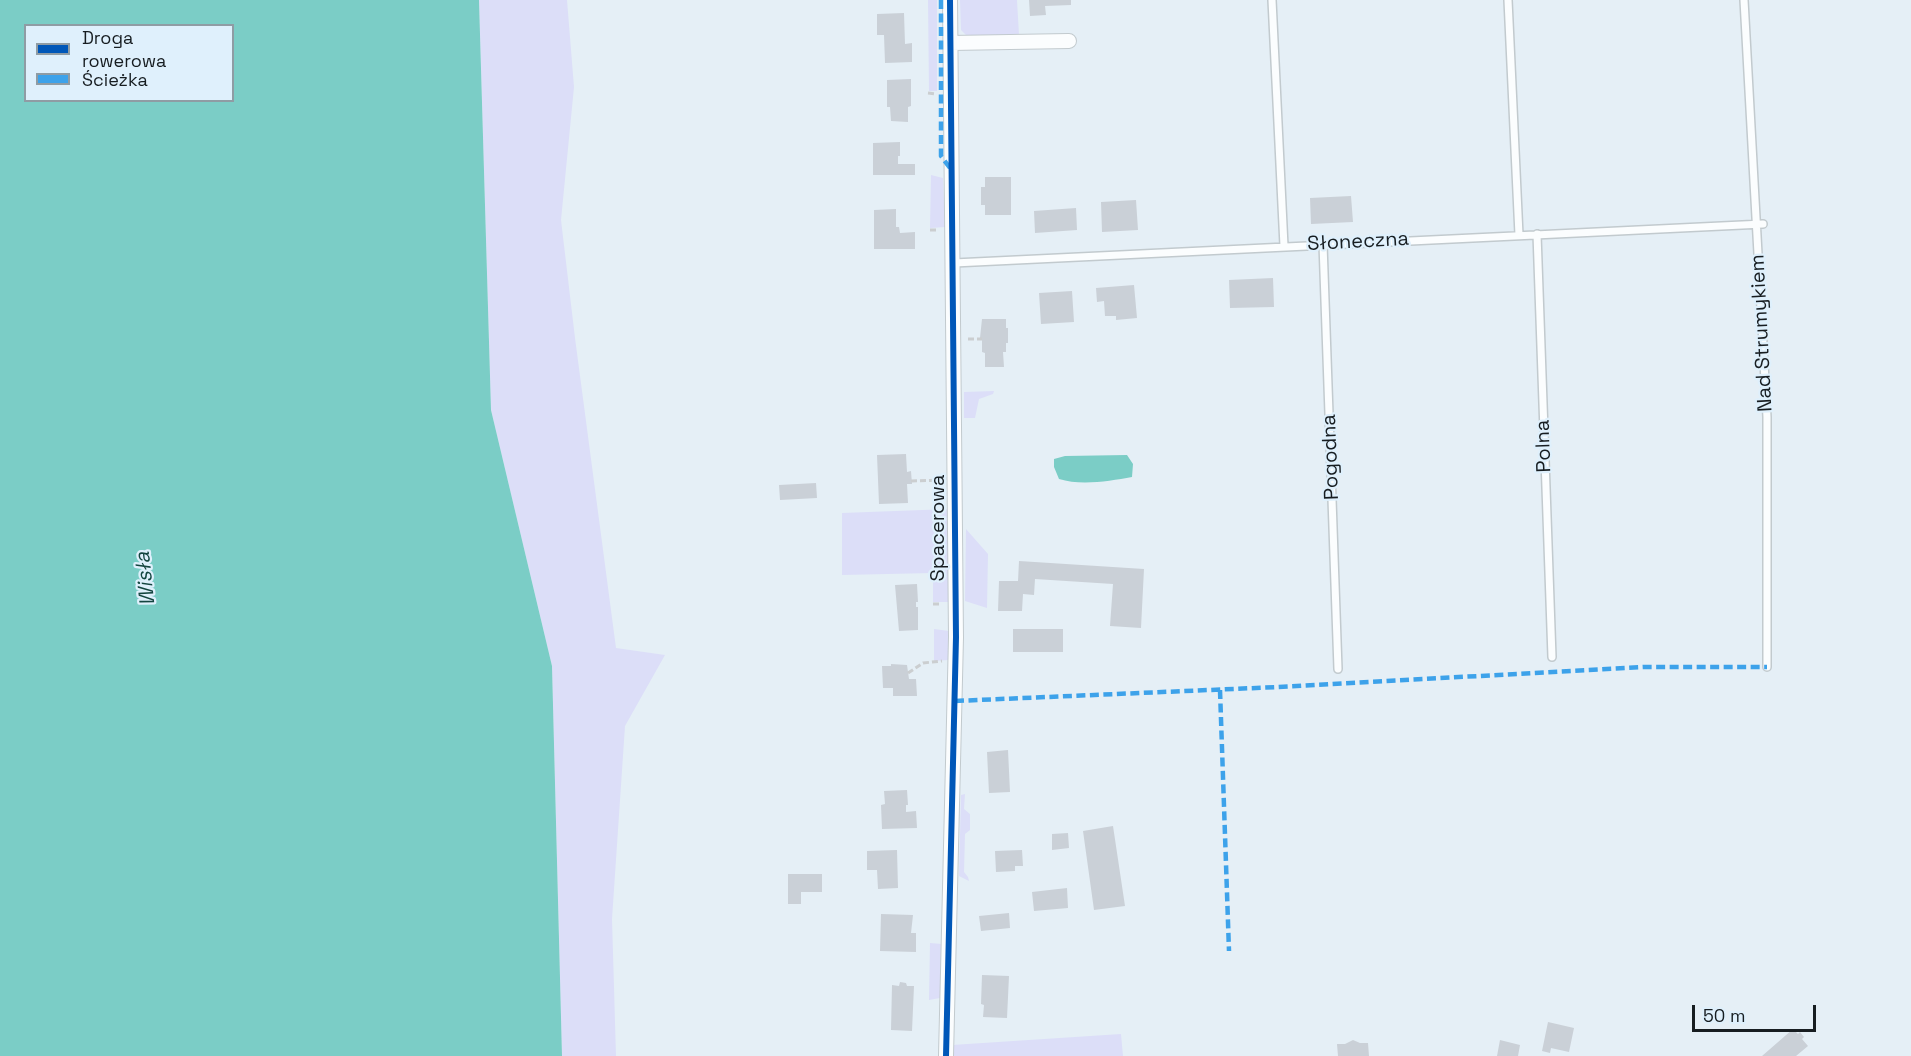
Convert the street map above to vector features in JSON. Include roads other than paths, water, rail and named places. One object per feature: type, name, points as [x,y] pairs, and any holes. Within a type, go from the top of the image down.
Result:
[{"type":"street","name":"Spacerowa","points":[[946,1056],[956,661],[950,0]]},
{"type":"street","points":[[951,43],[1069,41]]},
{"type":"lane","points":[[1272,0],[1284,246]]},
{"type":"lane","points":[[1508,0],[1519,235]]},
{"type":"lane","name":"Nad Strumykiem","points":[[1744,0],[1759,224],[1767,417],[1767,667]]},
{"type":"lane","name":"Słoneczna","points":[[954,264],[1759,224]]},
{"type":"lane","name":"Polna","points":[[1537,234],[1552,657]]},
{"type":"lane","name":"Pogodna","points":[[1323,244],[1338,669]]},
{"type":"water","name":"Wisła","points":[[0,0],[479,0],[491,410],[552,666],[562,1056],[0,1056]]},
{"type":"water","points":[[1127,455],[1133,464],[1132,477],[1123,479],[1096,482],[1068,481],[1059,479],[1054,467],[1054,459],[1065,456]]}]
